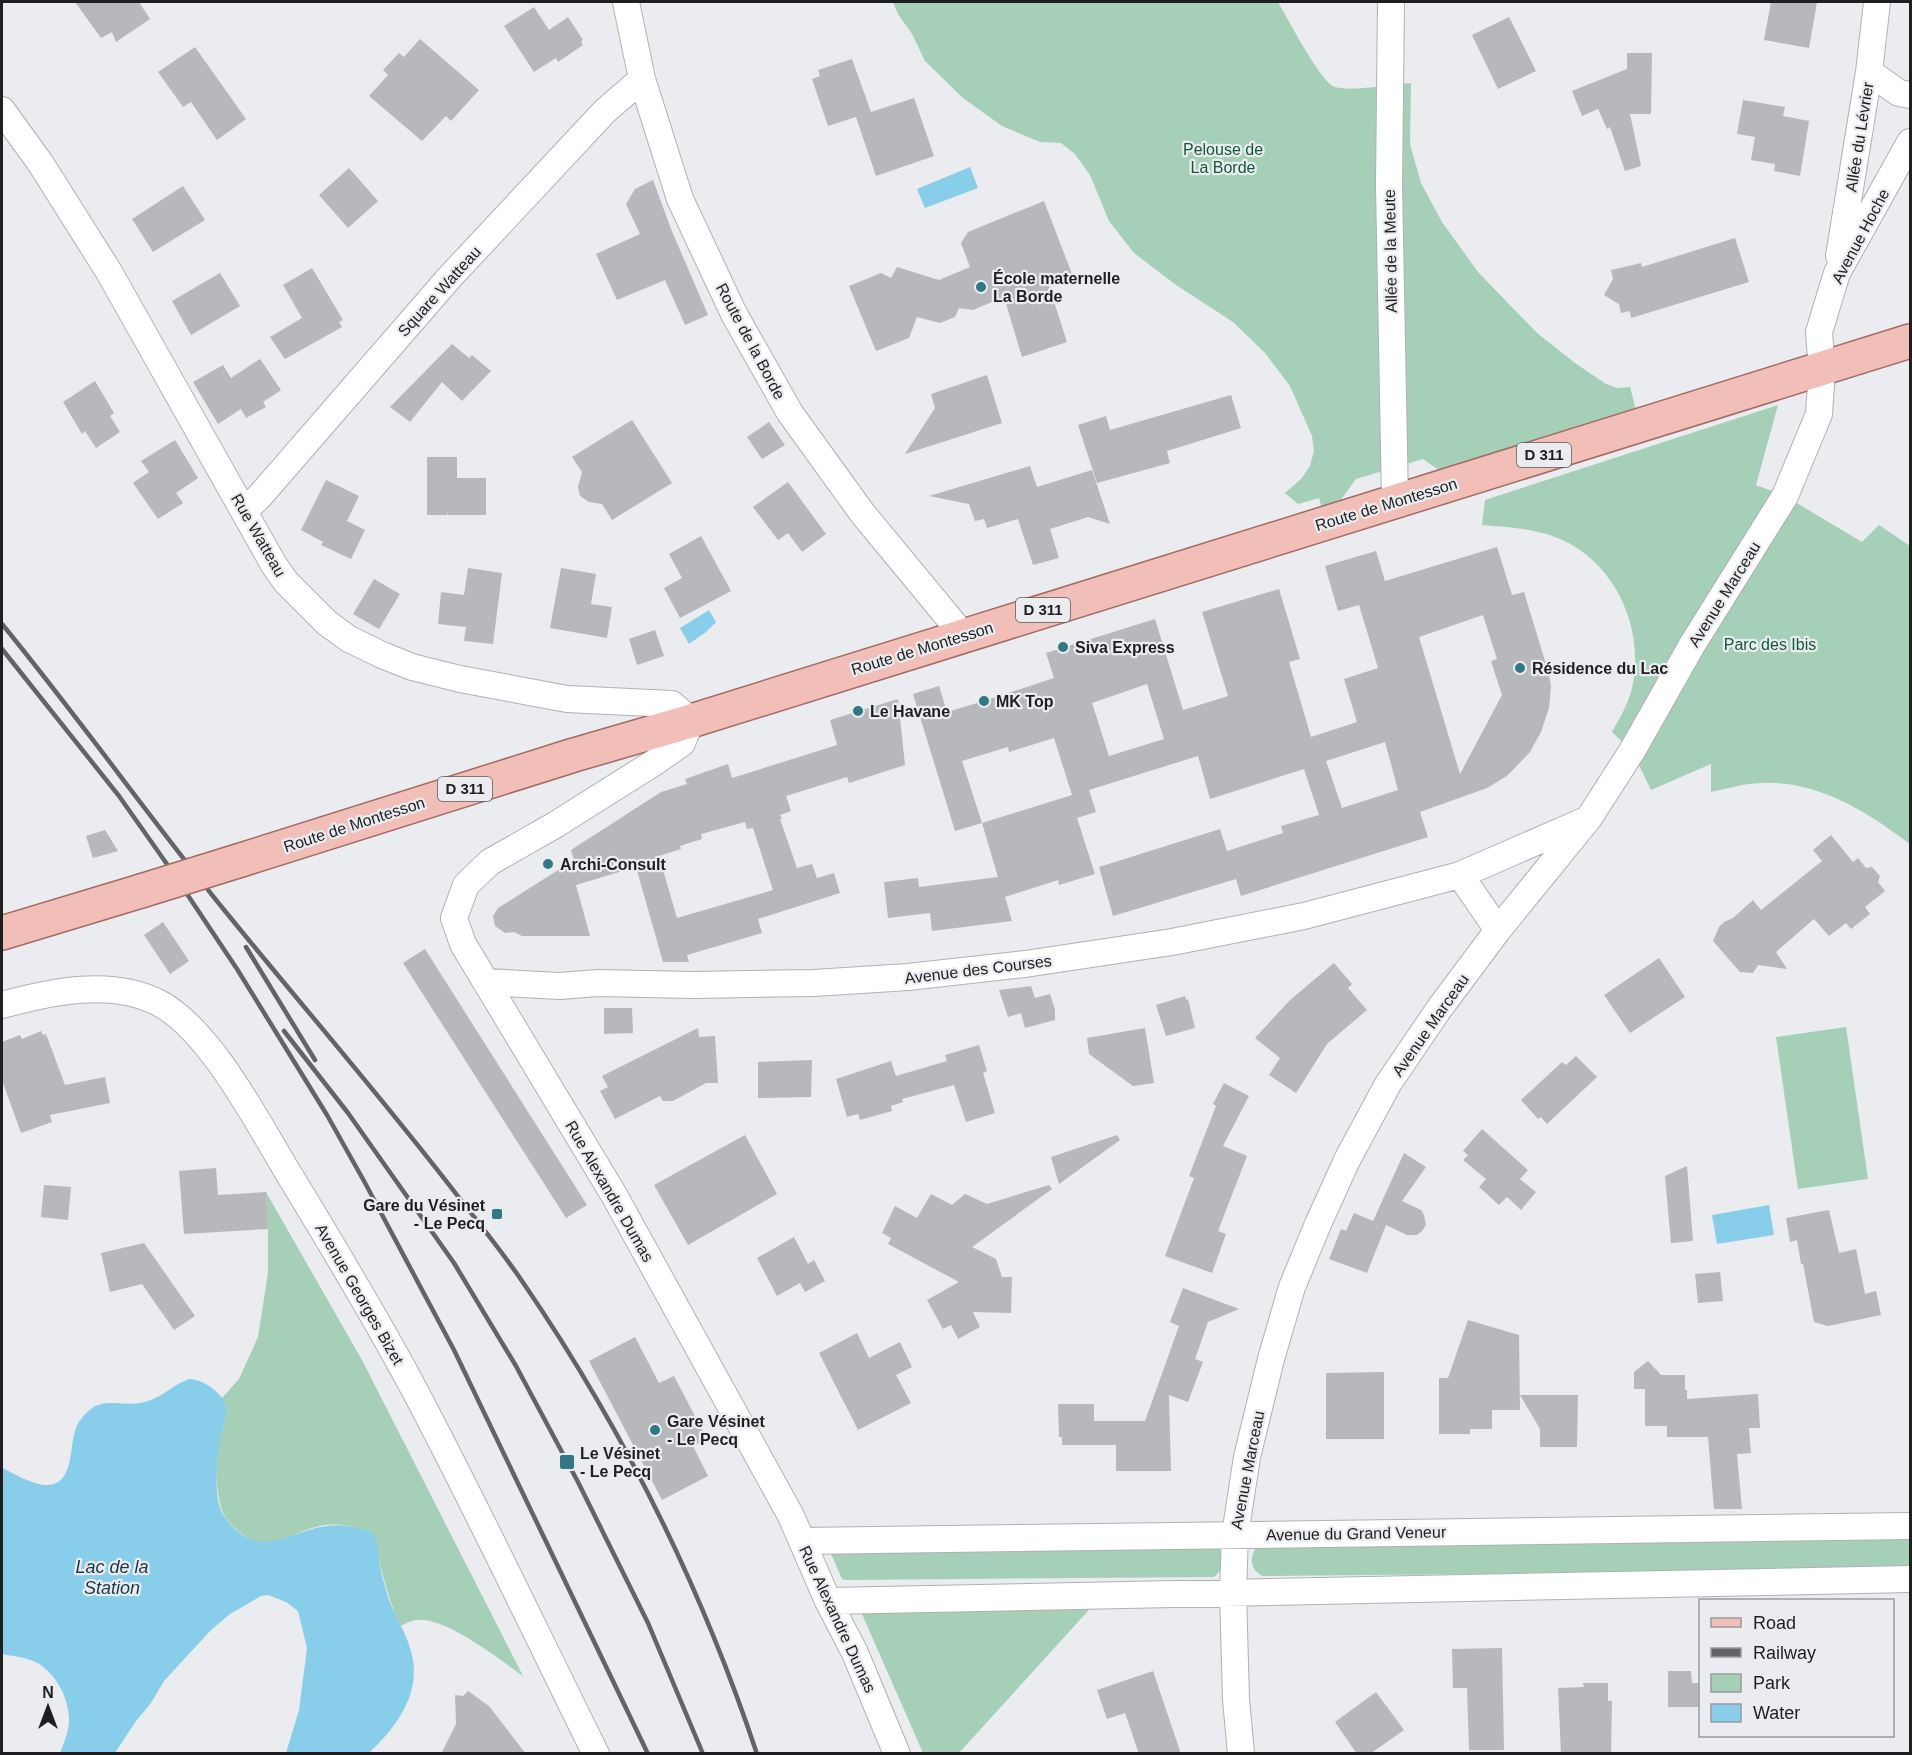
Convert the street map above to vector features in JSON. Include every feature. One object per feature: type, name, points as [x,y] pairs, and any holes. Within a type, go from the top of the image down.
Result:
[{"type":"main road","name":"Route de Montesson","points":[[2,933],[1911,341]]},
{"type":"street","name":"Route de la Borde","points":[[626,2],[642,79],[680,199],[734,314],[790,413],[863,514],[963,635]]},
{"type":"street","name":"Allée de la Meute","points":[[1391,2],[1389,185],[1395,501]]},
{"type":"street","name":"Allée du Lévrier","points":[[1836,273],[1869,72],[1877,2]]},
{"type":"street","points":[[1869,72],[1899,93],[1911,94]]},
{"type":"street","name":"Square Watteau","points":[[244,511],[259,497],[449,278],[605,111],[642,79]]},
{"type":"street","name":"Rue Watteau","points":[[2,110],[41,164],[108,272],[274,565],[286,582],[327,623],[349,639],[412,667],[460,679],[567,699],[672,704],[691,721]]},
{"type":"street","name":"Avenue Hoche","points":[[1822,370],[1819,332],[1836,273],[1911,142]]},
{"type":"street","name":"Avenue Marceau","points":[[1241,1754],[1236,1699],[1233,1592],[1235,1535],[1247,1457],[1270,1359],[1293,1287],[1318,1224],[1347,1160],[1388,1084],[1439,1009],[1498,930],[1589,818],[1632,751],[1692,645],[1785,496],[1819,414],[1822,370]]},
{"type":"street","name":"Rue Alexandre Dumas","points":[[691,721],[682,742],[655,762],[555,825],[490,862],[466,885],[454,918],[463,944],[614,1195],[787,1508],[828,1600],[855,1653],[897,1754]]},
{"type":"street","name":"Avenue des Courses","points":[[487,982],[560,986],[598,983],[716,985],[814,983],[908,977],[1025,964],[1172,942],[1304,916],[1460,875],[1589,818]]},
{"type":"street","points":[[1460,875],[1498,930]]},
{"type":"street","name":"Avenue Georges Bizet","points":[[2,1005],[47,993],[76,989],[133,994],[158,1003],[182,1019],[204,1044],[232,1081],[269,1141],[352,1277],[411,1383],[596,1754]]},
{"type":"street","name":"Avenue du Grand Veneur","points":[[802,1541],[1911,1526]]},
{"type":"street","points":[[828,1600],[1911,1579]]},
{"type":"green space","name":"Pelouse de La Borde","points":[[893,2],[1278,2],[1321,74],[1335,87],[1362,88],[1411,83],[1410,144],[1421,183],[1442,222],[1478,272],[1537,333],[1606,384],[1617,388],[1630,387],[1636,410],[1440,471],[1423,459],[1356,479],[1340,501],[1322,509],[1319,498],[1298,504],[1285,493],[1301,479],[1310,466],[1314,451],[1312,436],[1290,386],[1265,353],[1233,322],[1176,285],[1134,253],[1109,221],[1090,175],[1075,154],[1061,143],[1040,142],[1002,126],[963,98],[925,61]]},
{"type":"green space","name":"Parc des Ibis","points":[[1778,405],[1756,485],[1785,496],[1862,542],[1879,525],[1910,546],[1910,844],[1878,821],[1842,801],[1805,787],[1758,783],[1711,792],[1711,764],[1651,790],[1632,751],[1612,732],[1631,692],[1635,654],[1626,611],[1617,591],[1604,572],[1571,544],[1533,531],[1482,525],[1485,500]]},
{"type":"green space","points":[[1846,1027],[1868,1179],[1798,1189],[1776,1037]]},
{"type":"green space","points":[[266,1192],[362,1360],[523,1676],[475,1642],[435,1622],[420,1620],[401,1626],[391,1603],[370,1532],[348,1526],[325,1525],[279,1540],[258,1542],[247,1538],[224,1515],[217,1486],[216,1469],[217,1452],[225,1418],[222,1398],[239,1379],[258,1337],[268,1273]]},
{"type":"green space","points":[[1910,1537],[1910,1570],[1262,1576],[1254,1569],[1252,1561],[1259,1543]]},
{"type":"green space","points":[[1212,1544],[1221,1550],[1223,1558],[1220,1571],[1214,1577],[846,1580],[842,1579],[831,1554],[832,1550]]},
{"type":"green space","points":[[1097,1601],[959,1753],[923,1753],[862,1614],[869,1608]]},
{"type":"water","points":[[970,167],[978,188],[925,208],[917,189]]},
{"type":"water","points":[[709,610],[716,622],[689,644],[680,628]]},
{"type":"water","points":[[1769,1205],[1774,1235],[1717,1244],[1712,1215]]},
{"type":"water","name":"Lac de la Station","points":[[189,1379],[212,1388],[225,1403],[226,1416],[217,1457],[218,1500],[224,1516],[239,1532],[253,1540],[267,1542],[329,1526],[348,1526],[374,1534],[388,1597],[410,1648],[414,1678],[406,1706],[390,1731],[369,1753],[286,1753],[299,1710],[307,1648],[298,1611],[286,1602],[268,1595],[261,1596],[230,1614],[211,1630],[164,1681],[115,1753],[60,1753],[67,1734],[69,1713],[60,1686],[41,1665],[26,1658],[2,1654],[2,1468],[33,1482],[44,1485],[54,1484],[65,1474],[76,1428],[91,1409],[102,1404],[134,1404],[147,1401]]},
{"type":"building","points":[[75,2],[139,2],[150,19],[116,42],[112,32],[101,38]]},
{"type":"building","points":[[1771,2],[1817,2],[1809,48],[1764,40]]},
{"type":"building","points":[[534,7],[549,30],[568,17],[583,40],[581,41],[583,45],[558,62],[556,58],[534,72],[504,26]]},
{"type":"building","points":[[1509,17],[1536,71],[1498,89],[1472,35]]},
{"type":"building","points":[[420,39],[479,90],[451,121],[446,116],[422,141],[369,96],[388,75],[383,70],[399,53],[404,57]]},
{"type":"building","points":[[195,47],[246,119],[217,140],[191,102],[183,107],[158,72]]},
{"type":"building","points":[[1627,53],[1652,53],[1651,114],[1630,114],[1641,166],[1625,171],[1610,127],[1607,129],[1598,109],[1582,116],[1572,91],[1627,69]]},
{"type":"building","points":[[852,59],[871,112],[914,98],[934,156],[876,176],[856,117],[828,126],[812,79],[820,76],[818,70]]},
{"type":"building","points":[[1743,100],[1785,107],[1783,116],[1809,121],[1800,176],[1774,171],[1775,164],[1751,160],[1755,137],[1737,134]]},
{"type":"building","points":[[349,168],[378,201],[348,228],[319,195]]},
{"type":"building","points":[[653,180],[671,229],[708,315],[685,325],[665,280],[617,300],[596,254],[640,234],[626,204],[635,189]]},
{"type":"building","points":[[183,186],[205,220],[153,252],[132,219]]},
{"type":"building","points":[[1044,201],[1072,274],[1048,283],[1067,342],[1022,357],[1004,297],[973,310],[959,308],[955,317],[940,323],[917,317],[909,338],[876,351],[849,286],[881,273],[891,278],[897,267],[939,280],[970,267],[961,243],[968,232]]},
{"type":"building","points":[[1735,238],[1749,282],[1631,318],[1630,311],[1621,313],[1619,304],[1604,295],[1613,279],[1611,270],[1641,263],[1642,267]]},
{"type":"building","points":[[312,268],[343,320],[339,322],[342,327],[285,359],[270,337],[302,318],[283,285]]},
{"type":"building","points":[[220,273],[240,306],[191,335],[172,301]]},
{"type":"building","points":[[452,344],[469,358],[472,355],[491,371],[462,401],[442,382],[410,422],[390,407]]},
{"type":"building","points":[[260,359],[281,390],[263,402],[266,407],[246,418],[241,409],[218,424],[193,382],[223,365],[231,378]]},
{"type":"building","points":[[987,375],[1002,423],[905,454],[935,408],[931,394]]},
{"type":"building","points":[[95,381],[114,413],[110,416],[120,432],[96,448],[85,431],[82,434],[63,402]]},
{"type":"building","points":[[1231,395],[1241,428],[1167,451],[1170,463],[1097,483],[1078,425],[1106,416],[1110,430]]},
{"type":"building","points":[[632,420],[672,483],[612,520],[602,504],[589,502],[580,496],[578,487],[582,472],[572,457]]},
{"type":"building","points":[[769,422],[785,445],[762,459],[747,437]]},
{"type":"building","points":[[175,440],[198,478],[176,493],[183,503],[158,519],[133,483],[149,472],[141,461]]},
{"type":"building","points":[[427,457],[457,457],[457,478],[486,478],[486,515],[448,515],[448,512],[447,515],[427,515]]},
{"type":"building","points":[[1030,466],[1037,487],[1092,470],[1110,524],[1088,517],[1050,529],[1059,558],[1033,565],[1018,519],[987,528],[984,519],[975,521],[969,504],[929,496]]},
{"type":"building","points":[[326,480],[359,496],[347,521],[365,530],[351,559],[321,545],[323,542],[301,530]]},
{"type":"building","points":[[788,482],[826,534],[802,552],[788,533],[778,540],[753,507]]},
{"type":"building","points":[[701,536],[731,591],[680,618],[664,588],[682,578],[669,554]]},
{"type":"building","points":[[1497,547],[1512,595],[1524,592],[1549,674],[1551,686],[1549,708],[1541,732],[1530,752],[1507,776],[1487,788],[1420,812],[1428,837],[1241,896],[1236,879],[1113,916],[1099,867],[1220,829],[1227,851],[1283,833],[1281,826],[1319,815],[1304,769],[1210,799],[1198,756],[1089,790],[1096,812],[1077,818],[1095,874],[1059,885],[1058,880],[1005,897],[1012,921],[932,931],[930,913],[888,918],[884,882],[918,878],[919,887],[998,877],[982,823],[955,831],[913,694],[939,686],[947,712],[984,701],[1054,678],[1046,653],[1155,619],[1183,710],[1228,696],[1202,612],[1279,589],[1300,659],[1289,662],[1311,737],[1357,722],[1344,679],[1378,668],[1359,605],[1338,611],[1325,566],[1376,551],[1385,581]],"holes":[[[1483,615],[1497,659],[1491,661],[1502,695],[1460,774],[1419,637]],[[1147,684],[1164,739],[1109,756],[1092,703]],[[1054,738],[1072,795],[982,823],[962,761],[1008,747],[1009,752]],[[1385,742],[1398,790],[1342,808],[1326,761]]]},
{"type":"building","points":[[468,568],[502,573],[493,644],[464,641],[466,627],[438,624],[441,592],[464,595]]},
{"type":"building","points":[[561,568],[596,574],[591,604],[612,607],[607,638],[550,628]]},
{"type":"building","points":[[374,579],[400,594],[379,629],[353,614]]},
{"type":"building","points":[[655,630],[664,656],[637,665],[629,639]]},
{"type":"building","points":[[898,699],[905,765],[849,783],[847,777],[786,796],[791,811],[780,815],[782,819],[780,819],[797,868],[812,864],[817,878],[834,873],[840,893],[758,919],[762,933],[687,955],[689,962],[663,962],[636,867],[576,885],[590,936],[522,936],[514,932],[505,933],[495,926],[493,916],[498,908],[574,860],[571,850],[661,792],[687,784],[685,779],[728,764],[732,778],[837,745],[830,720]],"holes":[[[745,822],[747,829],[753,828],[773,890],[677,918],[659,856],[702,839],[701,834]]]},
{"type":"building","points":[[105,830],[118,851],[93,858],[86,836]]},
{"type":"building","points":[[1831,835],[1853,862],[1858,858],[1866,868],[1872,867],[1880,876],[1878,882],[1885,891],[1865,907],[1870,914],[1851,929],[1846,923],[1829,936],[1814,919],[1776,952],[1787,969],[1758,965],[1753,973],[1740,972],[1713,941],[1719,927],[1753,900],[1761,910],[1822,861],[1813,850]]},
{"type":"building","points":[[163,922],[189,961],[170,974],[144,935]]},
{"type":"building","points":[[425,949],[587,1205],[566,1218],[403,963]]},
{"type":"building","points":[[1659,958],[1685,997],[1630,1033],[1604,995]]},
{"type":"building","points":[[1334,963],[1352,984],[1348,988],[1367,1010],[1327,1044],[1296,1093],[1269,1075],[1280,1058],[1255,1038],[1289,1001]]},
{"type":"building","points":[[1031,986],[1035,998],[1050,994],[1055,1010],[1055,1020],[1025,1028],[1021,1013],[1008,1017],[999,990]]},
{"type":"building","points":[[1185,996],[1186,1000],[1188,999],[1195,1028],[1166,1036],[1156,1005]]},
{"type":"building","points":[[604,1008],[632,1008],[633,1033],[604,1034]]},
{"type":"building","points":[[698,1028],[699,1037],[715,1036],[718,1083],[706,1083],[673,1101],[663,1101],[660,1096],[615,1119],[600,1091],[608,1087],[602,1076]]},
{"type":"building","points":[[1145,1028],[1154,1083],[1133,1086],[1089,1054],[1087,1038]]},
{"type":"building","points":[[41,1031],[43,1035],[46,1034],[65,1085],[105,1077],[110,1103],[50,1115],[52,1122],[21,1133],[2,1080],[2,1042],[20,1035],[22,1039]]},
{"type":"building","points":[[979,1045],[987,1071],[983,1073],[995,1113],[966,1122],[954,1085],[902,1099],[903,1102],[891,1106],[892,1111],[860,1120],[858,1114],[847,1117],[836,1079],[891,1061],[896,1076],[947,1061],[945,1055]]},
{"type":"building","points":[[1576,1056],[1597,1077],[1547,1124],[1541,1117],[1538,1119],[1521,1100],[1562,1062],[1566,1065]]},
{"type":"building","points":[[812,1060],[811,1097],[758,1098],[758,1062]]},
{"type":"building","points":[[1224,1083],[1249,1096],[1223,1146],[1247,1156],[1218,1231],[1226,1234],[1212,1273],[1165,1256],[1194,1178],[1189,1176],[1216,1106],[1213,1104]]},
{"type":"building","points":[[1482,1129],[1528,1170],[1520,1179],[1536,1192],[1521,1210],[1507,1197],[1499,1205],[1479,1187],[1486,1179],[1463,1160],[1468,1155],[1463,1151]]},
{"type":"building","points":[[745,1135],[777,1194],[688,1245],[654,1185]]},
{"type":"building","points":[[1117,1135],[1120,1140],[1059,1184],[1051,1157]]},
{"type":"building","points":[[1404,1153],[1426,1167],[1402,1201],[1421,1210],[1426,1225],[1422,1231],[1417,1235],[1407,1235],[1386,1225],[1367,1273],[1329,1259],[1341,1229],[1346,1231],[1354,1213],[1373,1221]]},
{"type":"building","points":[[1687,1166],[1693,1241],[1671,1243],[1665,1176]]},
{"type":"building","points":[[216,1168],[218,1195],[266,1192],[268,1229],[184,1234],[179,1171]]},
{"type":"building","points":[[44,1185],[71,1187],[68,1220],[41,1217]]},
{"type":"building","points":[[1049,1185],[1052,1189],[972,1247],[996,1259],[1002,1277],[1012,1277],[1011,1313],[973,1312],[980,1327],[958,1339],[951,1325],[943,1329],[927,1300],[959,1282],[888,1244],[891,1238],[882,1233],[895,1206],[917,1218],[931,1194],[952,1205],[965,1194],[987,1204]]},
{"type":"building","points":[[1829,1210],[1839,1253],[1856,1249],[1865,1294],[1876,1291],[1881,1315],[1828,1326],[1814,1322],[1797,1240],[1790,1242],[1786,1218]]},
{"type":"building","points":[[794,1237],[808,1264],[814,1260],[825,1281],[805,1292],[800,1283],[777,1296],[757,1258]]},
{"type":"building","points":[[144,1243],[195,1316],[174,1330],[142,1284],[110,1292],[101,1253]]},
{"type":"building","points":[[1720,1272],[1723,1301],[1698,1303],[1695,1274]]},
{"type":"building","points":[[1183,1288],[1239,1309],[1208,1322],[1195,1359],[1203,1362],[1188,1402],[1169,1395],[1171,1471],[1116,1471],[1116,1445],[1062,1445],[1062,1437],[1059,1437],[1058,1404],[1094,1404],[1094,1421],[1145,1421],[1179,1326],[1170,1322]]},
{"type":"building","points":[[1468,1320],[1519,1335],[1520,1410],[1492,1410],[1492,1429],[1470,1429],[1470,1434],[1439,1434],[1439,1378],[1448,1378]]},
{"type":"building","points":[[857,1333],[869,1358],[900,1342],[912,1367],[896,1375],[911,1403],[858,1430],[819,1353]]},
{"type":"building","name":"Gare Vésinet - Le Pecq","points":[[635,1337],[659,1383],[674,1376],[707,1439],[693,1446],[708,1476],[662,1500],[589,1361]]},
{"type":"building","points":[[1648,1361],[1661,1375],[1685,1375],[1687,1399],[1758,1394],[1760,1428],[1749,1428],[1751,1453],[1737,1454],[1742,1509],[1714,1509],[1708,1437],[1667,1437],[1667,1426],[1645,1426],[1645,1389],[1634,1389],[1634,1372]]},
{"type":"building","points":[[1384,1372],[1384,1439],[1326,1439],[1326,1373]]},
{"type":"building","points":[[1520,1395],[1578,1395],[1577,1447],[1540,1447],[1540,1429]]},
{"type":"building","points":[[1502,1648],[1504,1750],[1469,1750],[1467,1688],[1453,1688],[1452,1649]]},
{"type":"building","points":[[1153,1671],[1181,1754],[1139,1754],[1125,1713],[1107,1719],[1097,1690]]},
{"type":"building","points":[[1668,1671],[1691,1671],[1692,1683],[1699,1683],[1699,1707],[1668,1707]]},
{"type":"building","points":[[1583,1683],[1608,1683],[1608,1701],[1612,1701],[1611,1754],[1561,1754],[1558,1688],[1584,1687]]},
{"type":"building","points":[[468,1691],[489,1706],[526,1754],[441,1754],[456,1724],[455,1695],[463,1696]]},
{"type":"building","points":[[1376,1692],[1404,1730],[1370,1754],[1357,1754],[1335,1722]]},
{"type":"railway","points":[[2,624],[197,876],[403,1126],[492,1240],[559,1336],[626,1451],[656,1509],[711,1630],[757,1754]]},
{"type":"railway","points":[[2,649],[119,796],[169,867],[237,969],[327,1115],[454,1350],[648,1754]]},
{"type":"railway","points":[[246,947],[315,1060]]},
{"type":"railway","points":[[284,1031],[348,1113],[454,1263],[516,1366],[578,1482],[648,1623],[703,1754]]},
{"type":"place","name":"École maternelle La Borde","points":[[981,287]]},
{"type":"place","name":"Siva Express","points":[[1063,647]]},
{"type":"place","name":"Résidence du Lac","points":[[1520,668]]},
{"type":"place","name":"MK Top","points":[[984,701]]},
{"type":"place","name":"Le Havane","points":[[858,711]]},
{"type":"place","name":"Archi-Consult","points":[[548,864]]},
{"type":"place","name":"Gare du Vésinet - Le Pecq","points":[[497,1214]]},
{"type":"place","name":"Gare Vésinet - Le Pecq","points":[[655,1430]]},
{"type":"place","name":"Le Vésinet - Le Pecq","points":[[567,1462]]}]
